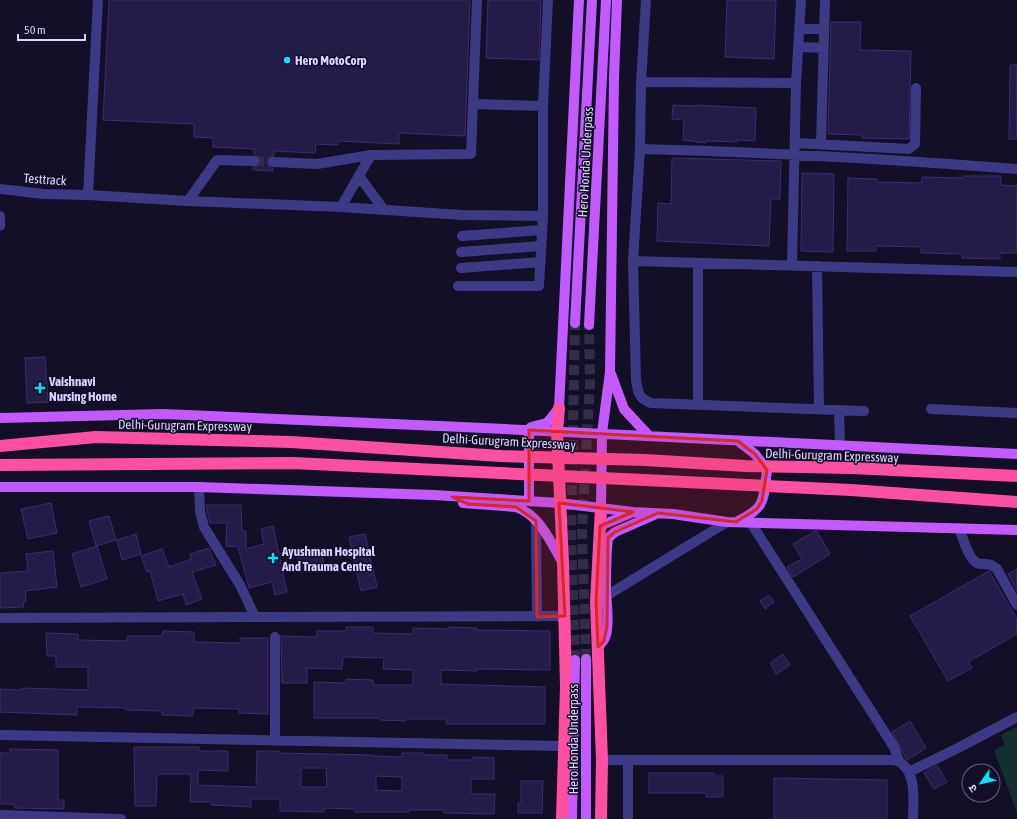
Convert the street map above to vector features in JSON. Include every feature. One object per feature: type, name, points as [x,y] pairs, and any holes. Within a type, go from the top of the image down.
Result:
[{"type":"highway","points":[[559,408],[557,431],[559,503],[563,563],[566,686],[562,819]]},
{"type":"highway","name":"Delhi-Gurugram Expressway","points":[[0,446],[96,437],[291,442],[501,456],[644,460],[745,466],[852,468],[1017,476]]},
{"type":"highway","points":[[0,465],[293,463],[851,490],[1017,502]]},
{"type":"highway","points":[[601,508],[596,602],[602,760],[601,819]]},
{"type":"main road","points":[[524,430],[547,423],[559,408],[579,0]]},
{"type":"main road","name":"Hero Honda Underpass","points":[[575,323],[592,0]]},
{"type":"main road","name":"Hero Honda Underpass","points":[[589,325],[606,0]]},
{"type":"main road","points":[[601,508],[602,433],[610,372],[614,78],[617,0]]},
{"type":"main road","points":[[610,372],[624,409],[649,436]]},
{"type":"main road","points":[[0,418],[163,414],[602,433],[1017,454]]},
{"type":"main road","points":[[524,430],[529,501]]},
{"type":"main road","points":[[731,522],[751,515],[758,509],[762,501],[767,470],[756,454],[738,440]]},
{"type":"main road","points":[[0,487],[199,487],[419,494],[559,503],[633,512],[673,514],[731,522],[1017,530]]},
{"type":"main road","points":[[452,497],[459,502],[468,504],[516,508],[528,513],[536,521],[563,563]]},
{"type":"main road","points":[[600,526],[633,512]]},
{"type":"main road","points":[[598,647],[604,641],[606,635],[606,555],[608,538],[615,532],[658,513]]},
{"type":"main road","name":"Hero Honda Underpass","points":[[586,659],[586,819]]},
{"type":"main road","name":"Hero Honda Underpass","points":[[572,819],[575,660]]},
{"type":"street","points":[[88,194],[98,0]]},
{"type":"street","points":[[273,162],[317,164],[371,155],[471,154],[477,0]]},
{"type":"street","points":[[458,286],[538,286],[541,262],[543,216],[543,106],[548,0]]},
{"type":"street","points":[[646,0],[634,262],[636,380],[639,395],[644,400],[651,403],[864,411]]},
{"type":"street","points":[[792,265],[796,84],[801,0]]},
{"type":"street","points":[[821,143],[825,0]]},
{"type":"street","points":[[800,29],[824,29]]},
{"type":"street","points":[[799,47],[824,48]]},
{"type":"street","points":[[642,82],[796,84]]},
{"type":"street","points":[[795,143],[913,148],[916,144],[916,88]]},
{"type":"street","points":[[473,104],[543,106]]},
{"type":"street","points":[[640,149],[794,154],[917,161],[1017,169]]},
{"type":"street","points":[[341,207],[371,155]]},
{"type":"street","points":[[188,201],[216,160],[254,161]]},
{"type":"street","points":[[359,176],[384,210]]},
{"type":"street","name":"Testtrack","points":[[0,189],[44,194],[88,194],[188,201],[341,207],[462,215],[543,216]]},
{"type":"street","points":[[0,216],[0,226]]},
{"type":"street","points":[[462,236],[542,230]]},
{"type":"street","points":[[461,252],[541,246]]},
{"type":"street","points":[[460,268],[541,262]]},
{"type":"street","points":[[634,262],[1017,272]]},
{"type":"street","points":[[698,264],[698,404]]},
{"type":"street","points":[[817,266],[819,410]]},
{"type":"street","points":[[931,409],[1017,413]]},
{"type":"street","points":[[839,410],[840,445]]},
{"type":"street","points":[[199,487],[200,511],[204,527],[240,585],[255,617]]},
{"type":"street","points":[[536,521],[538,617]]},
{"type":"street","points":[[606,596],[731,522]]},
{"type":"street","points":[[751,523],[894,747],[899,761],[909,772],[912,781],[913,819]]},
{"type":"street","points":[[959,528],[969,554],[979,564],[993,566],[997,570],[1017,605]]},
{"type":"street","points":[[0,618],[564,616]]},
{"type":"street","points":[[275,637],[275,740]]},
{"type":"street","points":[[909,772],[1017,717]]},
{"type":"street","points":[[0,735],[564,746]]},
{"type":"street","points":[[602,760],[899,761]]},
{"type":"street","points":[[628,760],[628,819]]},
{"type":"street","points":[[0,815],[121,819]]},
{"type":"highlighted area","points":[[529,430],[738,441],[755,454],[767,470],[762,501],[757,509],[736,522],[658,513],[615,532],[608,538],[607,627],[604,641],[598,647],[596,602],[600,526],[633,512],[559,503],[565,616],[537,617],[536,521],[516,507],[468,504],[452,497],[529,501]]},
{"type":"green space","points":[[1017,727],[1017,813],[1001,769],[1001,763],[999,763],[994,750],[1005,745],[1001,735]]},
{"type":"building","name":"Hero MotoCorp","points":[[109,0],[470,0],[465,136],[399,133],[399,144],[338,141],[338,145],[316,144],[315,153],[274,151],[274,156],[268,158],[267,162],[273,171],[253,170],[253,167],[257,166],[260,162],[259,158],[254,154],[254,149],[213,147],[213,138],[194,137],[194,124],[103,120]]},
{"type":"building","points":[[488,0],[541,0],[539,60],[486,58]]},
{"type":"building","points":[[727,0],[776,0],[774,59],[725,57]]},
{"type":"building","points":[[831,22],[861,22],[860,50],[911,51],[909,139],[862,138],[862,135],[828,134]]},
{"type":"building","points":[[1010,65],[1017,65],[1017,139],[1009,139]]},
{"type":"building","points":[[673,105],[756,108],[755,141],[706,141],[706,143],[683,140],[684,120],[672,119]]},
{"type":"building","points":[[672,158],[781,161],[780,199],[771,199],[769,246],[657,241],[658,203],[671,204]]},
{"type":"building","points":[[802,173],[834,174],[833,252],[801,251]]},
{"type":"building","points":[[963,176],[1001,176],[1001,185],[1017,186],[1017,253],[1000,253],[1000,259],[962,258],[962,254],[921,253],[921,247],[876,246],[876,251],[847,251],[848,178],[877,179],[877,182],[922,183],[922,177],[963,178]]},
{"type":"building","points":[[45,357],[48,402],[27,403],[25,358]]},
{"type":"building","points":[[51,503],[57,533],[28,539],[21,509]]},
{"type":"building","points":[[206,505],[241,505],[242,531],[246,531],[246,549],[264,544],[261,529],[273,526],[287,592],[275,595],[272,582],[249,588],[238,547],[226,546],[227,523],[210,523]]},
{"type":"building","points":[[109,516],[116,540],[96,546],[89,521]]},
{"type":"building","points":[[817,531],[830,554],[793,577],[787,567],[802,559],[793,544]]},
{"type":"building","points":[[136,534],[141,554],[122,560],[117,540]]},
{"type":"building","points":[[365,534],[377,587],[361,591],[349,537]]},
{"type":"building","points":[[97,546],[107,579],[81,587],[72,554]]},
{"type":"building","points":[[209,548],[216,565],[192,572],[202,599],[186,605],[183,594],[158,601],[150,571],[147,572],[141,556],[162,549],[169,567],[191,559],[190,554]]},
{"type":"building","points":[[53,551],[57,587],[25,591],[26,602],[23,602],[24,607],[0,608],[0,573],[28,571],[26,554]]},
{"type":"building","points":[[323,556],[323,569],[298,569],[298,557]]},
{"type":"building","points":[[1017,569],[1017,591],[1008,574]]},
{"type":"building","points":[[989,571],[1017,619],[1017,634],[968,662],[972,668],[948,681],[910,616]]},
{"type":"building","points":[[769,595],[774,602],[765,609],[760,601]]},
{"type":"building","points":[[346,627],[373,627],[373,633],[413,634],[413,628],[449,629],[449,627],[477,628],[477,630],[550,631],[550,670],[441,670],[441,684],[545,687],[545,724],[446,724],[446,719],[406,719],[406,721],[380,720],[380,718],[314,718],[314,682],[346,683],[346,679],[373,680],[373,685],[413,685],[413,670],[383,669],[384,658],[343,657],[342,669],[307,668],[307,683],[282,683],[281,636],[317,637],[317,631],[346,631]]},
{"type":"building","points":[[163,631],[194,632],[194,642],[240,643],[240,638],[268,638],[268,714],[239,713],[239,709],[193,708],[193,716],[162,715],[162,711],[126,710],[126,708],[77,707],[77,715],[0,712],[0,689],[22,690],[22,688],[88,690],[88,667],[56,667],[56,656],[47,656],[46,633],[78,634],[78,640],[127,641],[127,636],[162,636]]},
{"type":"building","points":[[783,654],[790,665],[776,674],[770,663]]},
{"type":"building","points":[[910,721],[926,748],[907,760],[892,732]]},
{"type":"building","points":[[134,747],[199,747],[199,751],[228,751],[228,771],[198,770],[198,785],[256,787],[257,751],[402,757],[402,753],[424,753],[424,755],[447,755],[447,760],[473,760],[473,757],[494,758],[494,779],[471,779],[471,794],[495,794],[494,814],[444,813],[444,810],[409,810],[409,812],[355,812],[355,809],[324,808],[324,812],[280,811],[280,799],[251,799],[251,807],[211,805],[211,802],[190,802],[191,774],[157,774],[156,806],[135,806]],"holes":[[[301,768],[326,768],[327,787],[301,787]],[[376,776],[402,777],[402,791],[376,790]]]},
{"type":"building","points":[[10,749],[58,750],[58,800],[64,800],[64,809],[14,808],[14,804],[0,804],[0,753],[10,753]]},
{"type":"building","points":[[937,765],[947,782],[934,789],[924,773]]},
{"type":"building","points":[[649,773],[714,773],[714,776],[723,776],[723,797],[706,797],[706,793],[649,793]]},
{"type":"building","points":[[774,778],[887,780],[887,819],[774,819]]},
{"type":"building","points":[[521,781],[543,781],[542,813],[518,813],[518,803],[521,803]]},
{"type":"tunnel","points":[[254,161],[273,162]]},
{"type":"tunnel","points":[[575,323],[571,532],[575,660]]},
{"type":"tunnel","points":[[586,659],[582,530],[590,383],[589,325]]},
{"type":"place","name":"Hero MotoCorp","points":[[287,60]]},
{"type":"place","name":"Vaishnavi Nursing Home","points":[[40,388]]},
{"type":"place","name":"Ayushman Hospital And Trauma Centre","points":[[273,558]]}]
